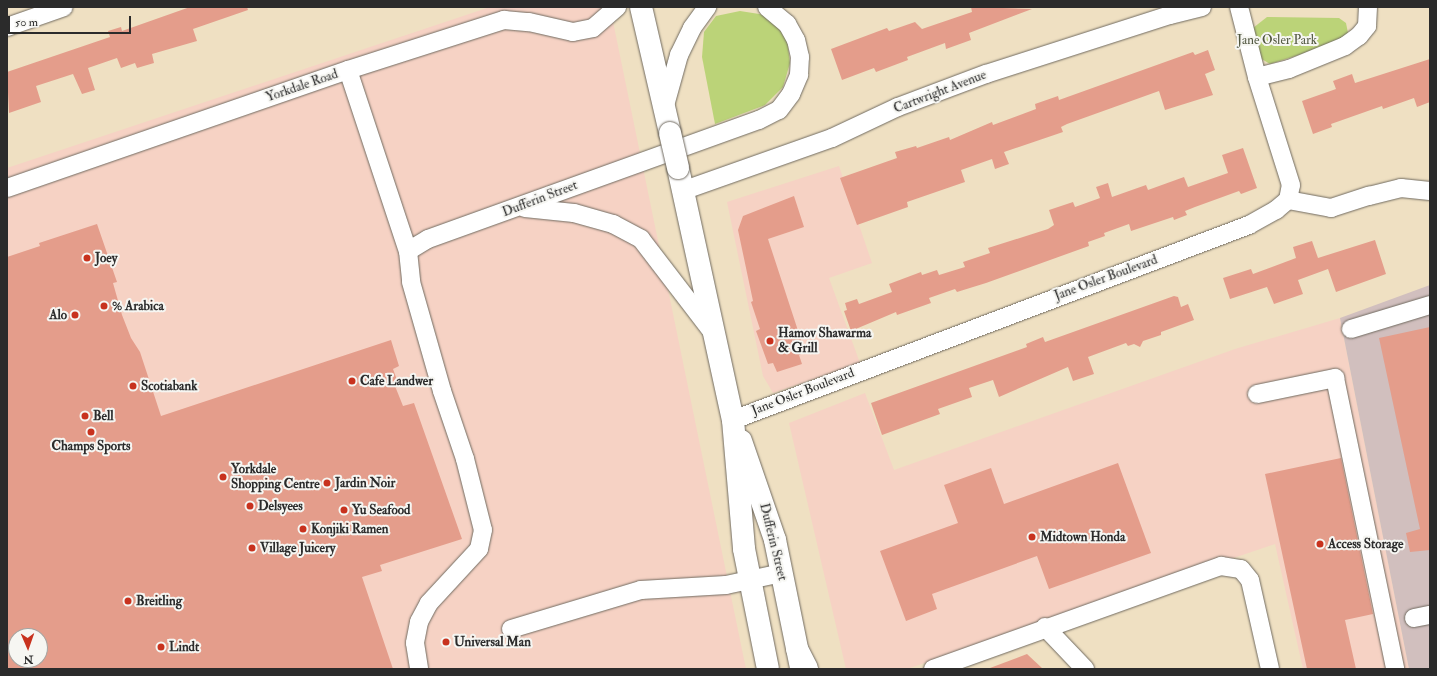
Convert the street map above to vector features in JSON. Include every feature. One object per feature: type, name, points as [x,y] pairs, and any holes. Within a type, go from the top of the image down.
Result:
[{"type":"main road","name":"Dufferin Street","points":[[641,7],[733,420],[744,549],[768,669]]},
{"type":"main road","name":"Dufferin Street","points":[[733,420],[759,489],[782,573],[799,659],[807,669]]},
{"type":"street","points":[[7,27],[64,7]]},
{"type":"street","points":[[348,70],[504,20],[529,22],[573,32],[583,30],[601,23],[617,7]]},
{"type":"street","name":"Dufferin Street","points":[[664,110],[679,55],[692,28],[707,7]]},
{"type":"street","name":"Dufferin Street","points":[[408,250],[428,239],[520,208],[624,167],[759,120],[778,110],[791,94],[799,74],[800,57],[796,40],[787,24],[767,7]]},
{"type":"street","name":"Cartwright Avenue","points":[[682,191],[813,145],[898,107],[986,74],[1170,14],[1202,7]]},
{"type":"street","points":[[1239,7],[1257,77],[1285,162],[1290,185],[1288,200],[1331,208],[1401,188],[1430,191]]},
{"type":"street","points":[[1257,77],[1289,69],[1345,46],[1360,36],[1367,26],[1368,7]]},
{"type":"street","name":"Yorkdale Road","points":[[7,188],[348,70],[408,250],[411,282],[442,391],[466,460],[483,530],[479,549],[433,598],[419,622],[415,643],[420,669]]},
{"type":"street","name":"Jane Osler Boulevard","points":[[733,420],[1249,225],[1288,200]]},
{"type":"street","points":[[520,208],[574,213],[613,224],[641,239],[714,334]]},
{"type":"street","points":[[1351,329],[1430,304]]},
{"type":"street","points":[[1257,394],[1335,378],[1394,669]]},
{"type":"street","points":[[933,669],[1045,627],[1221,566],[1241,569],[1250,580],[1270,669]]},
{"type":"street","points":[[511,629],[641,590],[726,585],[782,573]]},
{"type":"street","points":[[1045,627],[1085,669]]},
{"type":"shaded area","points":[[490,7],[610,7],[746,669],[7,669],[7,168]]},
{"type":"shaded area","points":[[839,166],[872,263],[829,278],[860,363],[773,393],[763,376],[727,202]]},
{"type":"shaded area","points":[[1430,285],[1430,669],[1409,669],[1340,318]]},
{"type":"shaded area","points":[[1340,318],[1409,669],[1303,669],[1275,544],[907,669],[846,669],[789,423],[865,393],[894,470],[1235,349]]},
{"type":"green space","points":[[740,11],[766,15],[786,31],[790,63],[783,87],[765,105],[715,124],[702,57],[704,32],[716,16]]},
{"type":"green space","name":"Jane Osler Park","points":[[1267,17],[1339,18],[1346,23],[1348,33],[1340,42],[1270,64],[1260,58],[1253,28]]},
{"type":"building","points":[[190,7],[247,7],[248,10],[193,29],[197,41],[152,54],[154,63],[137,68],[135,63],[121,68],[117,58],[88,68],[95,90],[82,94],[73,74],[36,86],[41,102],[9,113],[7,72],[110,37],[108,31],[121,27],[122,31]]},
{"type":"building","points":[[971,7],[1032,9],[969,33],[971,40],[946,49],[945,43],[907,57],[908,60],[876,72],[874,68],[842,80],[831,49],[887,28],[889,31],[915,22],[922,29],[972,12]]},
{"type":"building","points":[[1208,50],[1215,70],[1205,74],[1213,95],[1165,110],[1159,91],[1067,124],[1061,127],[1063,132],[1004,152],[1009,164],[995,169],[992,159],[961,170],[965,182],[907,202],[908,207],[857,225],[840,178],[897,158],[895,152],[916,146],[917,148],[949,137],[950,140],[992,122],[993,125],[1036,109],[1035,104],[1058,96],[1059,100],[1193,52],[1195,55]]},
{"type":"building","points":[[1430,59],[1430,102],[1417,107],[1414,98],[1383,109],[1382,106],[1331,124],[1332,127],[1313,134],[1302,101],[1336,89],[1333,81],[1352,74],[1355,83]]},
{"type":"building","points":[[1243,148],[1257,188],[1241,194],[1239,191],[1195,207],[1185,211],[1187,215],[1174,220],[1173,217],[1131,231],[1129,224],[1104,233],[1105,236],[1088,242],[1089,246],[986,283],[957,292],[955,289],[929,298],[931,303],[897,315],[896,312],[851,331],[844,311],[847,310],[845,303],[857,299],[859,304],[892,292],[889,284],[921,272],[922,275],[937,270],[939,275],[965,267],[963,262],[990,253],[988,248],[1048,229],[1054,225],[1049,210],[1073,202],[1075,207],[1100,198],[1096,187],[1108,183],[1112,197],[1146,185],[1148,190],[1184,177],[1188,187],[1228,173],[1222,155]]},
{"type":"building","points":[[794,196],[804,227],[768,239],[805,352],[799,355],[802,364],[777,372],[773,363],[768,364],[756,331],[760,329],[751,302],[753,301],[738,230],[743,216]]},
{"type":"building","name":"Yorkdale Shopping Centre","points":[[97,224],[117,282],[113,283],[122,315],[131,338],[140,352],[161,416],[391,340],[399,366],[393,369],[397,380],[393,381],[403,406],[414,403],[462,539],[380,565],[382,571],[362,577],[393,669],[7,669],[7,257],[40,246],[39,243]]},
{"type":"building","points":[[1375,240],[1386,274],[1336,292],[1328,269],[1298,280],[1303,294],[1274,304],[1267,287],[1230,299],[1223,278],[1251,269],[1253,274],[1296,258],[1293,247],[1312,241],[1318,258]]},
{"type":"building","points":[[1174,296],[1178,297],[1181,307],[1188,304],[1194,320],[1161,332],[1161,335],[1143,341],[1140,347],[1134,344],[1128,346],[1126,343],[1088,357],[1094,374],[1073,381],[1068,367],[999,397],[993,380],[969,388],[972,397],[938,409],[940,414],[882,435],[871,403],[1027,347],[1026,344],[1043,337],[1045,342]]},
{"type":"building","points":[[1430,327],[1430,550],[1410,552],[1406,533],[1420,529],[1379,338]]},
{"type":"building","name":"Access Storage","points":[[1341,458],[1373,614],[1345,620],[1356,669],[1307,669],[1265,474]]},
{"type":"building","name":"Midtown Honda","points":[[1118,463],[1151,553],[1049,589],[1037,556],[932,594],[937,609],[906,621],[880,551],[958,523],[944,485],[991,468],[1004,504]]},
{"type":"building","points":[[1027,654],[1043,669],[990,669],[990,668]]},
{"type":"place","name":"Joey","points":[[87,258]]},
{"type":"place","name":"% Arabica","points":[[104,306]]},
{"type":"place","name":"Alo","points":[[75,315]]},
{"type":"place","name":"Hamov Shawarma & Grill","points":[[770,341]]},
{"type":"place","name":"Cafe Landwer","points":[[352,381]]},
{"type":"place","name":"Scotiabank","points":[[133,386]]},
{"type":"place","name":"Bell","points":[[85,416]]},
{"type":"place","name":"Champs Sports","points":[[91,432]]},
{"type":"place","name":"Yorkdale Shopping Centre","points":[[223,477]]},
{"type":"place","name":"Jardin Noir","points":[[327,483]]},
{"type":"place","name":"Delsyees","points":[[250,506]]},
{"type":"place","name":"Yu Seafood","points":[[344,510]]},
{"type":"place","name":"Konjiki Ramen","points":[[303,529]]},
{"type":"place","name":"Midtown Honda","points":[[1032,537]]},
{"type":"place","name":"Access Storage","points":[[1320,544]]},
{"type":"place","name":"Village Juicery","points":[[252,548]]},
{"type":"place","name":"Breitling","points":[[128,601]]},
{"type":"place","name":"Universal Man","points":[[446,642]]},
{"type":"place","name":"Lindt","points":[[161,647]]}]
